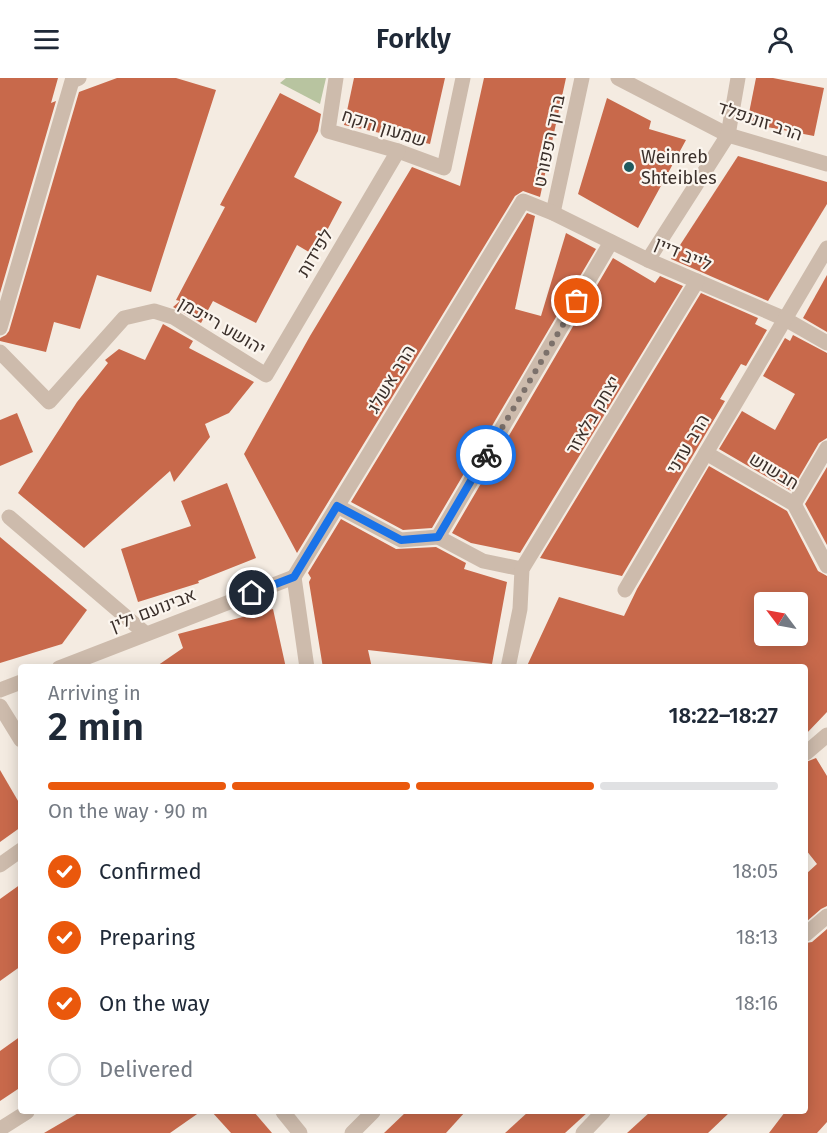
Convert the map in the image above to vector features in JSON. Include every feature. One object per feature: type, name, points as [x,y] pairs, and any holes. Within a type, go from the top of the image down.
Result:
[{"type":"street","points":[[0,328],[72,81],[79,78]]},
{"type":"street","name":"שמעון רוקח","points":[[336,78],[328,131],[398,151],[444,168],[464,78]]},
{"type":"street","name":"ברוך רפפורט","points":[[554,213],[582,78]]},
{"type":"street","name":"הרב זוננפלד","points":[[618,78],[728,135],[827,164]]},
{"type":"street","points":[[648,260],[728,135],[738,78]]},
{"type":"street","name":"לפידות","points":[[266,375],[398,151]]},
{"type":"street","name":"לייב דיין","points":[[523,201],[554,213],[648,260],[786,319],[827,343]]},
{"type":"street","name":"הרב אשלג","points":[[294,577],[523,201]]},
{"type":"street","points":[[438,537],[611,242]]},
{"type":"street","name":"הרב עדני","points":[[625,590],[827,248]]},
{"type":"street","name":"יצחק בלאזר","points":[[522,569],[697,281]]},
{"type":"street","name":"יהושע רייכמן","points":[[0,352],[50,402],[124,318],[154,312],[173,317],[266,375]]},
{"type":"street","points":[[794,504],[827,448]]},
{"type":"street","name":"חבשוש","points":[[706,453],[794,504],[827,566]]},
{"type":"street","points":[[337,506],[401,540],[438,537],[483,561],[522,569],[520,609],[509,664]]},
{"type":"street","points":[[9,517],[146,634]]},
{"type":"street","points":[[294,577],[306,664]]},
{"type":"street","name":"אבינועם ילין","points":[[69,664],[294,577]]},
{"type":"street","points":[[0,690],[18,683]]},
{"type":"street","points":[[0,706],[18,735]]},
{"type":"street","points":[[808,751],[827,735]]},
{"type":"street","points":[[0,865],[18,852]]},
{"type":"street","points":[[808,931],[827,916]]},
{"type":"street","points":[[0,1130],[24,1114]]},
{"type":"street","points":[[285,1114],[300,1133]]},
{"type":"street","points":[[352,1133],[371,1114]]},
{"type":"street","points":[[583,1133],[601,1114]]},
{"type":"green space","points":[[286,78],[326,78],[320,104],[280,83]]},
{"type":"building","points":[[0,78],[58,78],[51,103],[56,101],[0,293]]},
{"type":"building","points":[[117,78],[176,78],[216,90],[151,292],[97,275],[80,329],[54,322],[46,352],[0,341],[0,338],[9,331],[79,92]]},
{"type":"building","points":[[354,78],[445,78],[430,144],[344,125]]},
{"type":"building","points":[[484,78],[566,78],[540,197],[523,191],[515,196],[297,553],[244,454],[310,336],[412,167],[460,186]]},
{"type":"building","points":[[756,78],[773,78],[824,88],[814,136],[747,123]]},
{"type":"building","points":[[280,93],[321,114],[318,131],[294,177],[342,202],[314,255],[297,245],[256,323],[213,301],[201,323],[173,307],[180,301],[176,300],[225,207],[220,205]]},
{"type":"building","name":"Weinreb Shteibles","points":[[607,98],[651,121],[649,129],[686,140],[638,228],[578,194]]},
{"type":"building","points":[[738,156],[827,182],[827,204],[768,301],[671,259]]},
{"type":"building","points":[[527,213],[535,216],[515,309],[541,316],[566,233],[596,249],[432,528],[403,530],[351,502]]},
{"type":"building","points":[[613,258],[655,283],[660,276],[683,286],[520,553],[471,543],[452,533]]},
{"type":"building","points":[[827,275],[827,332],[803,318]]},
{"type":"building","points":[[701,293],[758,318],[755,324],[767,330],[746,366],[741,364],[720,399],[725,401],[622,576],[540,558]]},
{"type":"building","points":[[163,324],[193,341],[189,348],[254,382],[229,413],[205,424],[210,437],[174,482],[170,471],[84,548],[18,493],[77,402],[108,363],[105,360],[119,349],[145,360]]},
{"type":"building","points":[[793,335],[827,353],[827,438],[819,443],[791,491],[719,449],[742,411],[775,430],[795,394],[763,376],[785,338],[790,341]]},
{"type":"building","points":[[17,413],[33,452],[0,466],[0,420]]},
{"type":"building","points":[[709,466],[787,511],[818,571],[827,576],[827,712],[808,732],[808,664],[528,664],[559,597],[624,616],[637,589]]},
{"type":"building","points":[[827,467],[827,545],[805,504]]},
{"type":"building","points":[[227,483],[256,558],[198,581],[199,583],[138,602],[121,549],[191,526],[181,501]]},
{"type":"building","points":[[341,519],[396,549],[436,547],[466,563],[464,569],[507,582],[492,664],[368,650],[371,664],[322,664],[309,582],[311,578],[308,573]]},
{"type":"building","points":[[0,537],[87,610],[62,644],[0,663]]},
{"type":"building","points":[[273,609],[285,664],[160,664],[183,648],[178,634]]},
{"type":"building","points":[[816,758],[827,776],[827,906],[808,920],[808,872],[817,864],[808,853],[808,761]]},
{"type":"building","points":[[0,770],[18,801],[18,829],[0,842]]},
{"type":"building","points":[[18,886],[18,968],[0,981],[0,899]]},
{"type":"building","points":[[827,929],[827,1122],[817,1133],[769,1133],[783,1114],[808,1114],[808,943]]},
{"type":"building","points":[[18,1038],[18,1089],[0,1101],[0,1051]]},
{"type":"building","points":[[77,1114],[197,1114],[170,1133],[44,1133]]},
{"type":"building","points":[[214,1114],[256,1114],[272,1133],[231,1133]]},
{"type":"building","points":[[404,1114],[463,1114],[446,1133],[384,1133]]},
{"type":"building","points":[[526,1114],[586,1114],[565,1133],[505,1133]]},
{"type":"building","points":[[648,1114],[728,1114],[708,1133],[627,1133]]},
{"type":"way so far","points":[[486,455],[577,301]]},
{"type":"place","name":"Weinreb Shteibles","points":[[629,167]]},
{"type":"route","points":[[252,593],[294,577],[337,506],[401,540],[438,537],[486,455]]}]
